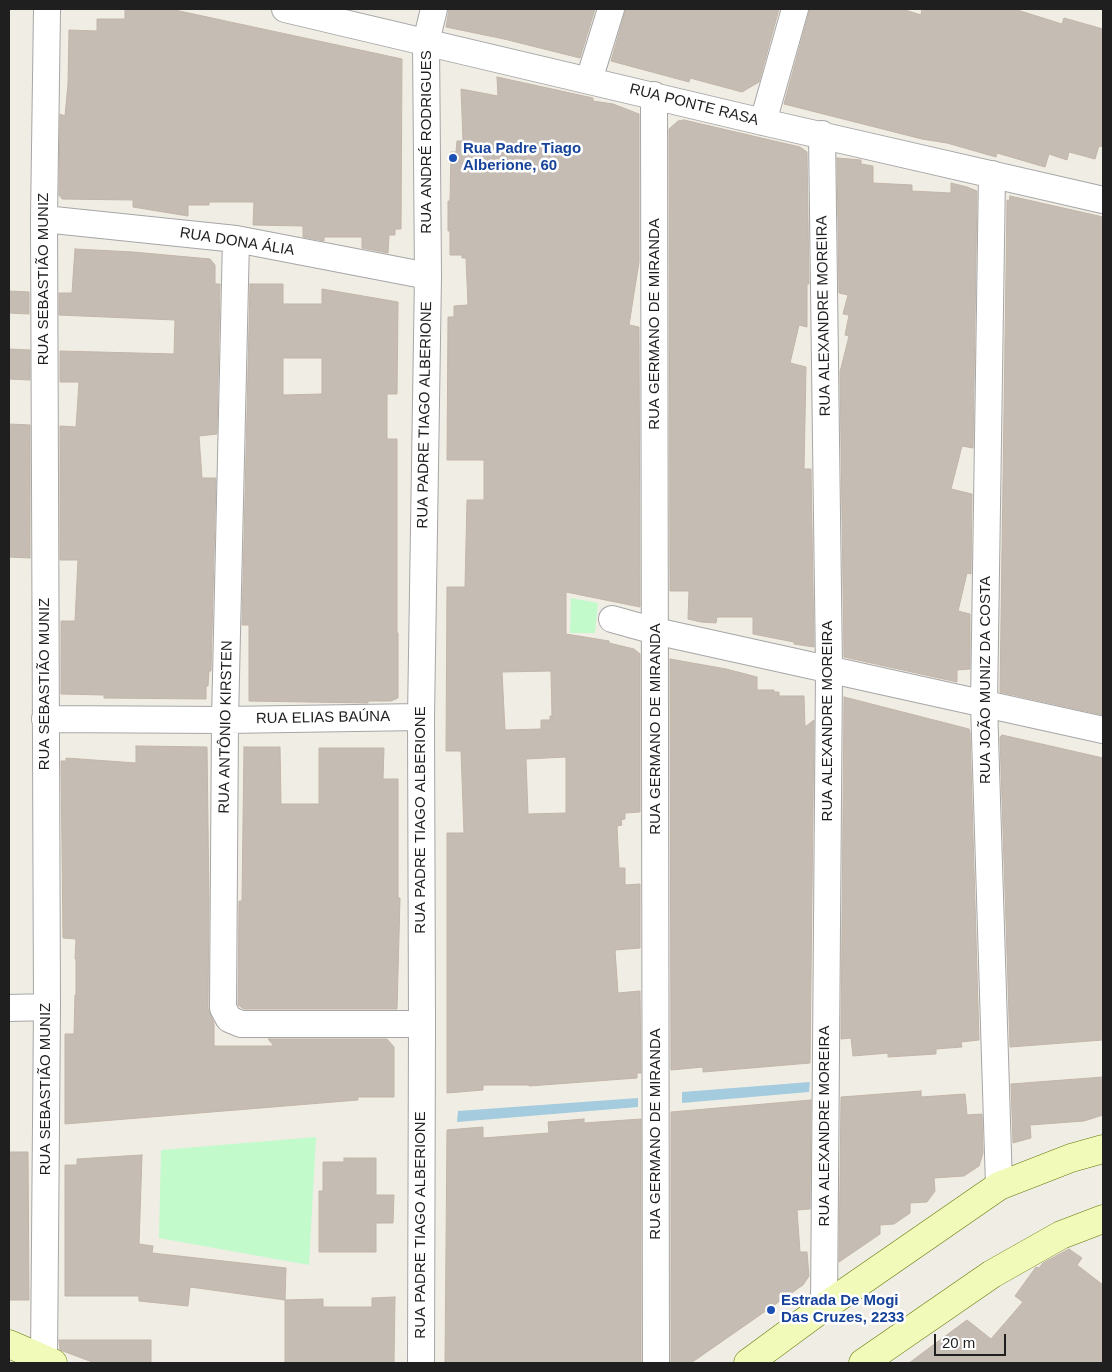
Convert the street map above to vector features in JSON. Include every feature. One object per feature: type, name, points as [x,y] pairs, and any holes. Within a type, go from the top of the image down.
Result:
[{"type":"main road","points":[[748,1363],[824,1307],[999,1186],[1071,1158],[1103,1149]]},
{"type":"main road","points":[[863,1363],[992,1274],[1061,1234],[1103,1219]]},
{"type":"main road","points":[[9,1344],[48,1361]]},
{"type":"street","name":"RUA SEBASTIÃO MUNIZ","points":[[47,9],[44,219],[48,1361]]},
{"type":"street","name":"RUA PONTE RASA","points":[[285,9],[1103,200]]},
{"type":"street","name":"RUA ANDRÉ RODRIGUES","points":[[428,276],[426,42],[434,9]]},
{"type":"street","points":[[590,80],[611,9]]},
{"type":"street","points":[[763,122],[795,9]]},
{"type":"street","name":"RUA GERMANO DE MIRANDA","points":[[654,95],[656,1363]]},
{"type":"street","name":"RUA ALEXANDRE MOREIRA","points":[[822,134],[829,669],[824,1307]]},
{"type":"street","name":"RUA JOÃO MUNIZ DA COSTA","points":[[992,174],[984,704],[999,1186]]},
{"type":"street","name":"RUA DONA ÁLIA","points":[[44,219],[236,239],[428,276]]},
{"type":"street","name":"RUA ANTÔNIO KIRSTEN","points":[[236,239],[225,720],[223,1008],[229,1019],[241,1024],[422,1024]]},
{"type":"street","name":"RUA PADRE TIAGO ALBERIONE","points":[[421,1363],[422,1024],[420,717],[428,276]]},
{"type":"street","points":[[612,619],[655,631],[1103,730]]},
{"type":"street","name":"RUA ELIAS BAÚNA","points":[[45,719],[225,720],[420,717]]},
{"type":"street","points":[[9,1008],[47,1007]]},
{"type":"green space","points":[[571,598],[598,603],[595,633],[570,633]]},
{"type":"green space","points":[[316,1137],[309,1265],[159,1238],[161,1150]]},
{"type":"water","points":[[810,1082],[809,1092],[682,1103],[682,1092]]},
{"type":"water","points":[[638,1098],[638,1107],[457,1122],[458,1111]]},
{"type":"building","points":[[125,9],[170,9],[402,59],[401,229],[395,229],[395,235],[389,235],[388,253],[362,248],[362,237],[324,237],[324,241],[303,237],[303,226],[253,225],[254,202],[209,202],[209,205],[188,205],[188,216],[133,207],[133,200],[62,199],[59,195],[60,114],[65,116],[68,84],[69,30],[97,31],[97,19],[125,19]]},
{"type":"building","points":[[449,9],[595,9],[580,58],[446,27]]},
{"type":"building","points":[[626,9],[779,9],[759,82],[742,92],[690,78],[689,82],[611,61]]},
{"type":"building","points":[[810,9],[902,9],[921,15],[922,9],[1014,9],[1062,24],[1064,18],[1103,29],[1103,147],[1099,146],[1095,159],[1069,152],[1067,160],[1049,154],[1045,167],[997,153],[996,157],[947,143],[922,139],[784,104]]},
{"type":"building","points":[[497,77],[593,98],[593,101],[613,104],[639,114],[639,262],[629,325],[639,327],[640,607],[566,592],[566,634],[609,641],[609,643],[634,649],[640,654],[640,812],[625,813],[625,819],[621,820],[622,825],[617,826],[619,868],[625,868],[625,885],[640,884],[640,948],[615,950],[618,993],[640,991],[641,1073],[637,1073],[637,1078],[529,1086],[483,1085],[483,1090],[447,1093],[447,833],[464,833],[461,751],[446,751],[447,587],[465,587],[467,500],[484,500],[484,460],[447,460],[448,317],[454,317],[454,306],[468,305],[466,258],[462,258],[462,255],[450,255],[448,201],[450,201],[451,152],[456,152],[457,141],[463,141],[461,89],[498,96]],"holes":[[[551,671],[552,716],[550,716],[550,720],[541,720],[541,729],[505,730],[502,672]],[[566,757],[566,813],[528,814],[526,759]]]},
{"type":"building","points":[[684,120],[800,147],[807,152],[809,284],[807,284],[807,327],[799,325],[790,363],[806,367],[804,469],[811,469],[814,647],[753,634],[753,617],[717,617],[716,623],[688,619],[689,591],[670,591],[669,129],[678,121]]},
{"type":"building","points":[[837,158],[861,160],[861,164],[873,166],[873,183],[912,185],[912,191],[951,193],[951,183],[977,191],[973,448],[962,446],[951,489],[972,494],[971,574],[967,573],[958,611],[970,614],[970,669],[957,670],[957,682],[844,657],[840,372],[849,336],[845,335],[849,315],[843,314],[848,295],[839,293]]},
{"type":"building","points":[[1010,196],[1103,217],[1103,715],[1000,692],[1007,200],[1009,201]]},
{"type":"building","points":[[75,249],[210,259],[215,265],[215,284],[220,284],[217,434],[199,436],[202,478],[216,478],[211,671],[209,671],[208,686],[206,686],[206,699],[104,698],[104,695],[61,694],[61,621],[75,621],[78,560],[60,560],[60,426],[76,427],[79,382],[60,382],[60,351],[174,354],[175,320],[59,315],[59,293],[72,293]]},
{"type":"building","points":[[250,284],[283,284],[283,304],[322,304],[322,289],[398,302],[397,394],[387,394],[387,439],[397,439],[398,698],[391,701],[368,701],[368,703],[249,701],[249,625],[242,625]],"holes":[[[283,358],[322,358],[322,394],[283,395]]]},
{"type":"building","points":[[9,291],[29,292],[29,314],[9,313]]},
{"type":"building","points":[[9,349],[30,350],[30,380],[9,379]]},
{"type":"building","points":[[9,424],[30,425],[30,558],[9,557]]},
{"type":"building","points":[[670,659],[726,669],[757,677],[757,690],[774,690],[774,692],[779,692],[779,696],[804,696],[805,727],[814,720],[810,1063],[703,1072],[703,1067],[671,1070]]},
{"type":"building","points":[[844,697],[969,729],[979,1040],[961,1042],[962,1047],[936,1049],[936,1054],[888,1057],[888,1053],[853,1056],[851,1038],[841,1039]]},
{"type":"building","points":[[1002,735],[1103,758],[1103,1040],[1010,1047],[1000,737]]},
{"type":"building","points":[[136,746],[207,747],[208,1008],[214,1023],[214,1046],[274,1046],[268,1039],[387,1039],[394,1047],[394,1097],[358,1097],[358,1100],[65,1124],[65,1034],[74,1034],[76,939],[63,938],[61,761],[66,761],[66,758],[136,763]]},
{"type":"building","points":[[244,747],[280,747],[281,804],[319,804],[319,748],[384,748],[383,779],[398,779],[398,898],[400,898],[397,1009],[244,1009],[238,1005],[239,901],[242,901]]},
{"type":"building","points":[[1103,1077],[1103,1115],[1084,1121],[1030,1125],[1031,1138],[1013,1143],[1011,1084]]},
{"type":"building","points":[[921,1091],[921,1097],[965,1094],[967,1115],[982,1114],[983,1153],[979,1166],[964,1176],[934,1178],[935,1191],[927,1202],[910,1203],[910,1213],[894,1224],[880,1225],[880,1234],[839,1262],[841,1097]]},
{"type":"building","points":[[811,1100],[810,1209],[797,1210],[800,1252],[807,1252],[809,1276],[803,1285],[691,1363],[671,1363],[671,1112]]},
{"type":"building","points":[[584,1119],[584,1123],[641,1119],[641,1363],[445,1363],[447,1130],[483,1127],[483,1138],[549,1133],[548,1122]]},
{"type":"building","points":[[9,1152],[28,1152],[29,1300],[9,1300]]},
{"type":"building","points":[[142,1155],[139,1244],[153,1246],[152,1253],[286,1268],[285,1300],[190,1287],[188,1306],[139,1301],[139,1296],[65,1296],[65,1165],[77,1165],[77,1159]]},
{"type":"building","points":[[344,1158],[376,1158],[376,1195],[394,1195],[393,1223],[376,1223],[376,1252],[319,1252],[319,1191],[323,1191],[323,1162],[344,1162]]},
{"type":"building","points":[[1069,1249],[1082,1258],[1077,1265],[1103,1285],[1103,1363],[909,1363],[967,1320],[991,1339],[1023,1302],[1015,1296],[1036,1267],[1039,1268],[1043,1263]]},
{"type":"building","points":[[395,1297],[394,1363],[285,1363],[285,1300],[323,1299],[323,1307],[372,1307],[372,1298]]},
{"type":"building","points":[[59,1340],[151,1340],[151,1363],[95,1363],[60,1350]]},
{"type":"place","name":"Rua Padre Tiago Alberione, 60","points":[[453,158]]},
{"type":"place","name":"Estrada De Mogi Das Cruzes, 2233","points":[[771,1310]]}]
